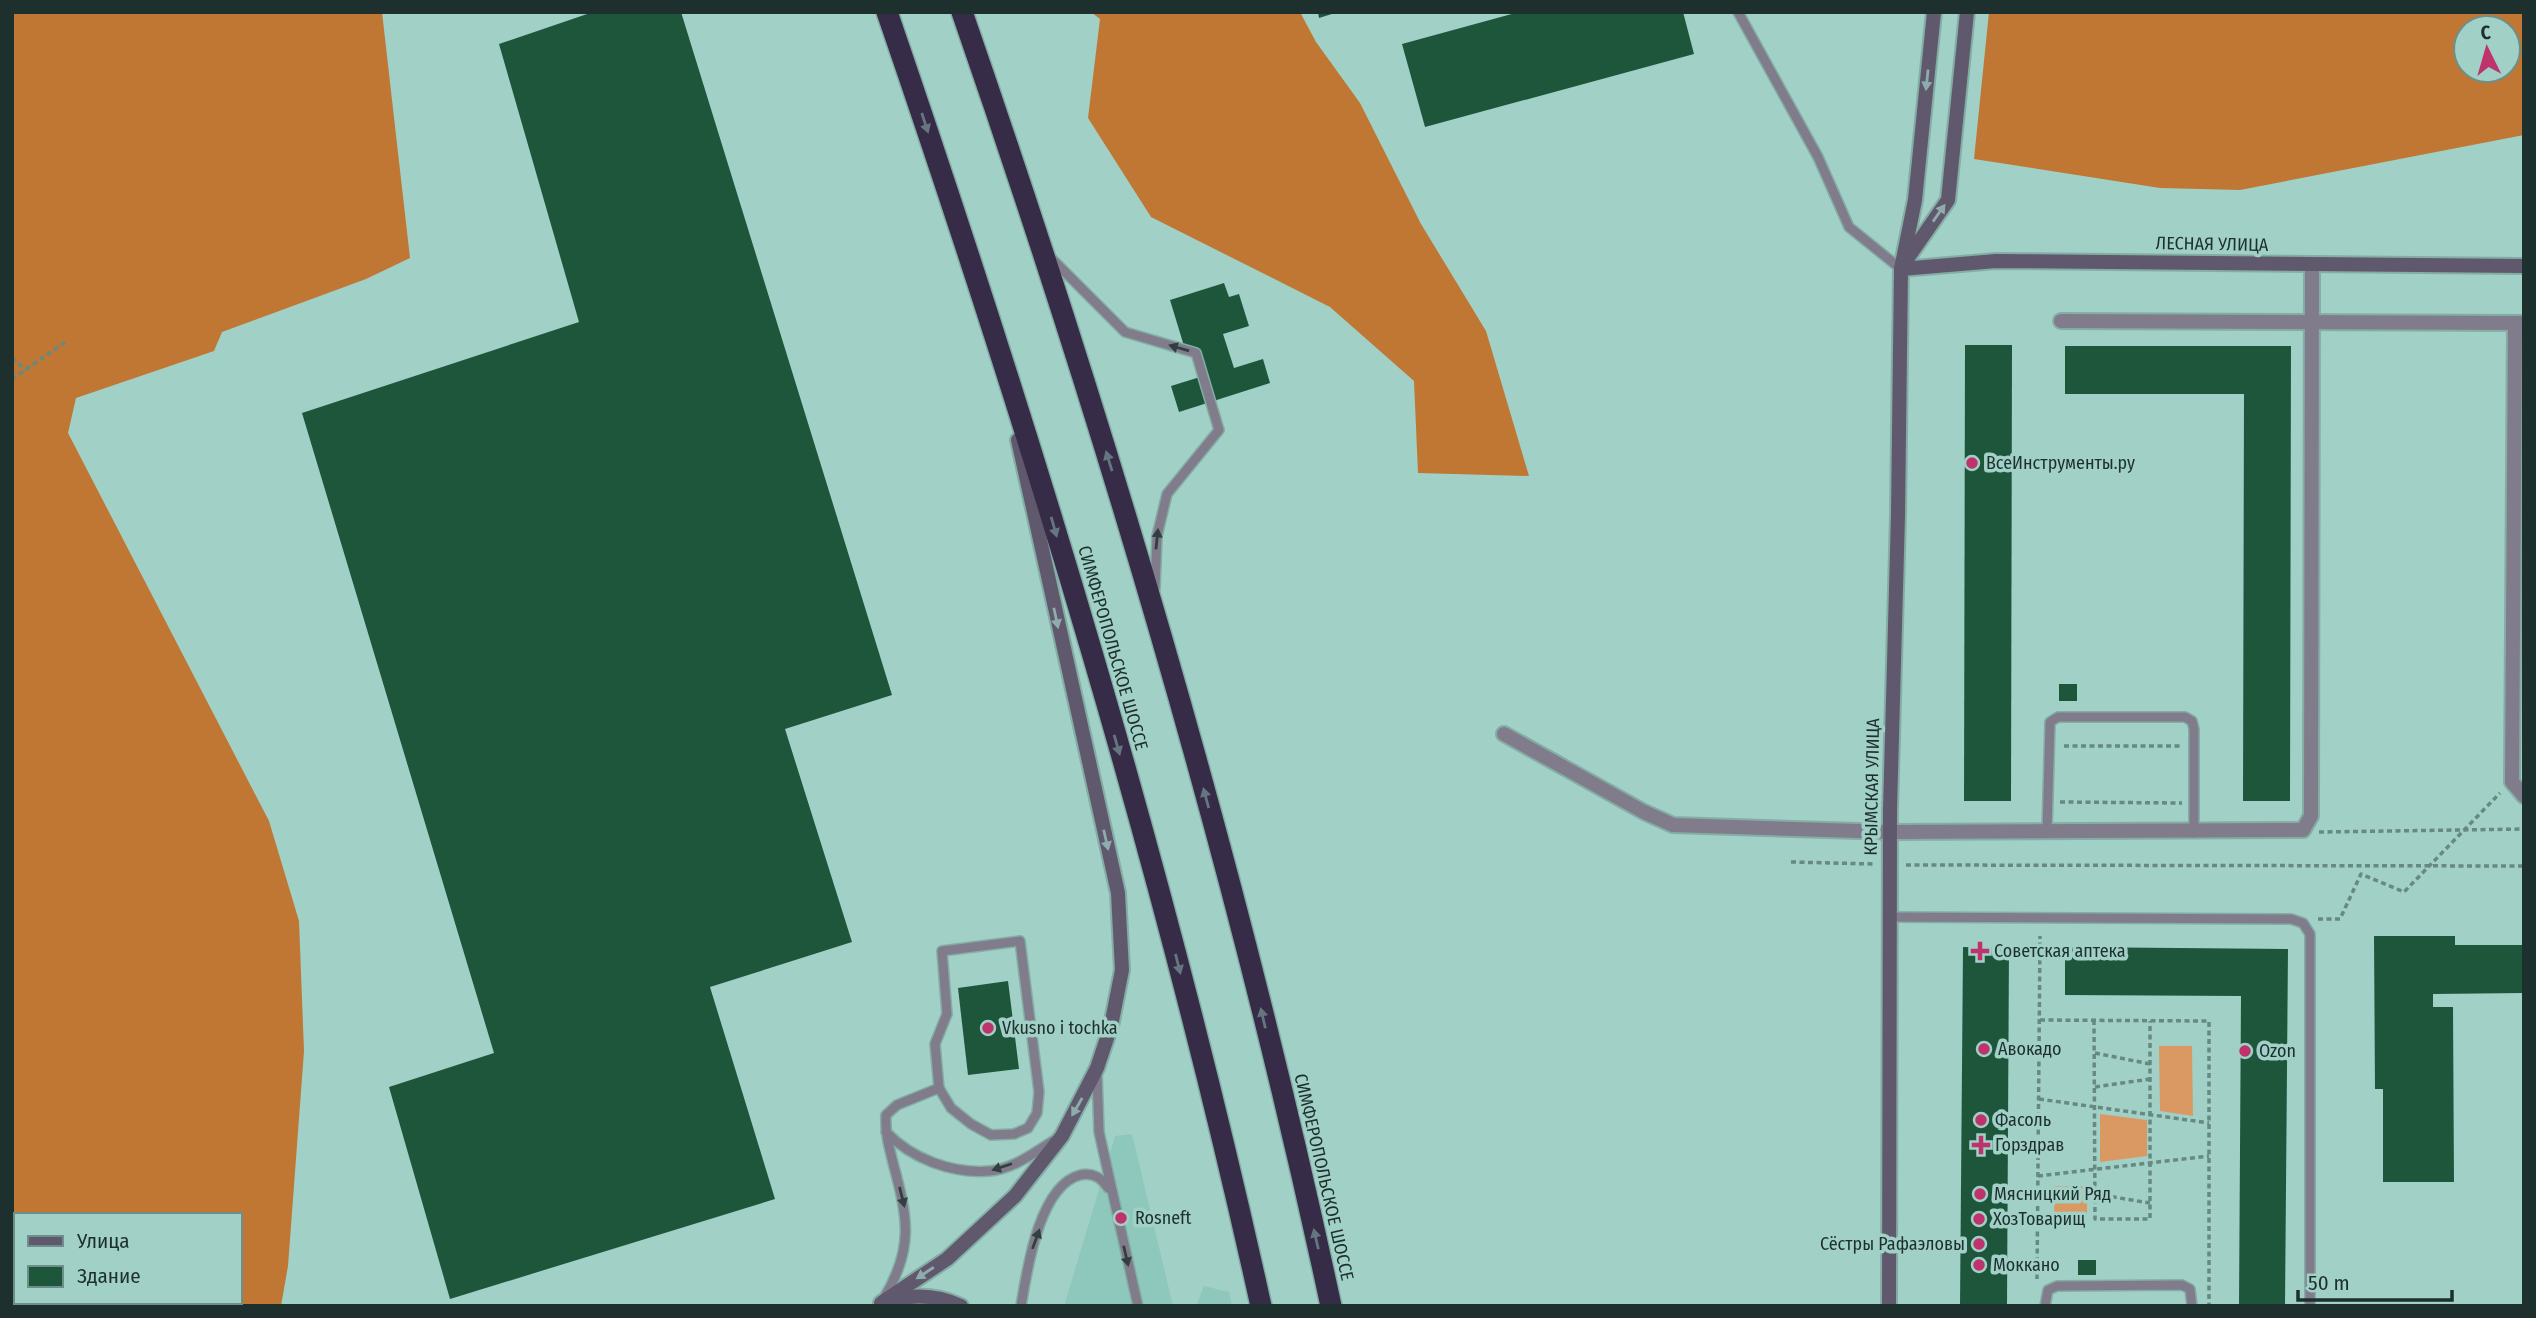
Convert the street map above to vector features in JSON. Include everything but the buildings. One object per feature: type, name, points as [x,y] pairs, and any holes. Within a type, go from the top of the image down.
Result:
[{"type":"highway","name":"СИМФЕРОПОЛЬСКОЕ ШОССЕ","points":[[885,12],[996,336],[1167,918],[1261,1306]]},
{"type":"highway","name":"СИМФЕРОПОЛЬСКОЕ ШОССЕ","points":[[963,12],[1045,252],[1154,607],[1233,894],[1331,1306]]},
{"type":"street","name":"КРЫМСКАЯ УЛИЦА","points":[[1889,1306],[1889,917],[1901,269],[1915,200],[1934,12]]},
{"type":"street","points":[[1901,269],[1948,200],[1967,12]]},
{"type":"street","name":"ЛЕСНАЯ УЛИЦА","points":[[1901,269],[1996,261],[2524,266]]},
{"type":"street","points":[[1504,734],[1644,812],[1673,825],[1890,832],[2296,833],[2310,824],[2311,816],[2312,264]]},
{"type":"street","points":[[2061,321],[2519,323],[2518,619],[2512,782],[2524,796]]},
{"type":"street","points":[[878,1304],[947,1259],[967,1241],[1015,1196],[1062,1136],[1097,1068],[1111,1026],[1122,970],[1118,894],[996,336]]},
{"type":"street","points":[[878,1304],[906,1296],[933,1296],[961,1306]]},
{"type":"lane","points":[[1738,12],[1818,157],[1849,227],[1901,269]]},
{"type":"lane","points":[[1045,252],[1125,332],[1196,353],[1219,430],[1167,494],[1157,536],[1154,607]]},
{"type":"lane","points":[[2047,832],[2050,722],[2058,717],[2185,717],[2192,721],[2194,729],[2194,833]]},
{"type":"lane","points":[[1889,917],[2291,919],[2303,923],[2310,934],[2310,1306]]},
{"type":"lane","points":[[1020,941],[1037,1065],[1037,1113],[1028,1128],[1014,1134],[991,1135],[951,1108],[939,1088],[935,1044],[947,1014],[942,951],[1020,941]]},
{"type":"lane","points":[[1097,1068],[1099,1132],[1138,1306]]},
{"type":"lane","points":[[878,1304],[898,1274],[906,1248],[907,1217],[885,1131],[886,1115],[897,1105],[939,1088]]},
{"type":"lane","points":[[885,1131],[902,1148],[921,1158],[955,1169],[991,1171],[1024,1160],[1062,1136]]},
{"type":"lane","points":[[1021,1306],[1031,1252],[1058,1189],[1070,1178],[1084,1174],[1096,1176],[1107,1184],[1112,1196]]},
{"type":"lane","points":[[2045,1306],[2048,1290],[2057,1286],[2168,1285],[2189,1289],[2192,1306]]},
{"type":"path","points":[[12,379],[67,341]]},
{"type":"path","points":[[12,358],[26,370]]},
{"type":"path","points":[[2048,746],[2194,746]]},
{"type":"path","points":[[2303,923],[2314,919],[2340,919],[2361,874],[2404,892],[2461,830],[2512,782]]},
{"type":"path","points":[[2047,802],[2194,803]]},
{"type":"path","points":[[2296,833],[2524,829]]},
{"type":"path","points":[[1791,862],[1890,865],[2524,866]]},
{"type":"path","points":[[2037,1282],[2040,936]]},
{"type":"path","points":[[2039,1020],[2209,1021],[2209,1306]]},
{"type":"path","points":[[2095,1020],[2095,1219],[2150,1219],[2150,1021]]},
{"type":"path","points":[[2095,1053],[2150,1064]]},
{"type":"path","points":[[2095,1087],[2150,1079]]},
{"type":"path","points":[[2039,1099],[2209,1123]]},
{"type":"path","points":[[2038,1176],[2209,1156]]},
{"type":"path","points":[[2095,1194],[2150,1203]]},
{"type":"shaded area","points":[[12,12],[382,12],[410,258],[366,279],[222,332],[214,351],[76,398],[68,433],[269,821],[299,921],[304,1051],[288,1266],[281,1306],[12,1306]]},
{"type":"shaded area","points":[[1091,12],[1300,12],[1316,42],[1360,103],[1421,224],[1486,331],[1529,476],[1418,473],[1414,381],[1330,307],[1151,217],[1088,118],[1100,19]]},
{"type":"shaded area","points":[[1989,12],[2524,12],[2524,135],[2240,190],[2160,188],[1974,159]]},
{"type":"shaded area","points":[[2159,1046],[2192,1046],[2193,1116],[2160,1111]]},
{"type":"shaded area","points":[[2100,1114],[2147,1120],[2147,1156],[2100,1162]]},
{"type":"shaded area","name":"Rosneft","points":[[1132,1134],[1173,1306],[1064,1306],[1115,1136]]},
{"type":"shaded area","points":[[2054,1186],[2087,1186],[2087,1223],[2054,1223]]},
{"type":"shaded area","points":[[1204,1286],[1229,1292],[1232,1306],[1196,1306]]},
{"type":"place","name":"ВсеИнструменты.ру","points":[[1972,463]]},
{"type":"place","name":"Советская аптека","points":[[1980,951]]},
{"type":"place","name":"Vkusno i tochka","points":[[988,1028]]},
{"type":"place","name":"Авокадо","points":[[1984,1049]]},
{"type":"place","name":"Ozon","points":[[2245,1051]]},
{"type":"place","name":"Фасоль","points":[[1981,1120]]},
{"type":"place","name":"Горздрав","points":[[1981,1145]]},
{"type":"place","name":"Мясницкий Ряд","points":[[1980,1194]]},
{"type":"place","name":"Rosneft","points":[[1121,1218]]},
{"type":"place","name":"ХозТоварищ","points":[[1979,1219]]},
{"type":"place","name":"Сёстры Рафаэловы","points":[[1979,1244]]},
{"type":"place","name":"Моккано","points":[[1979,1265]]}]
